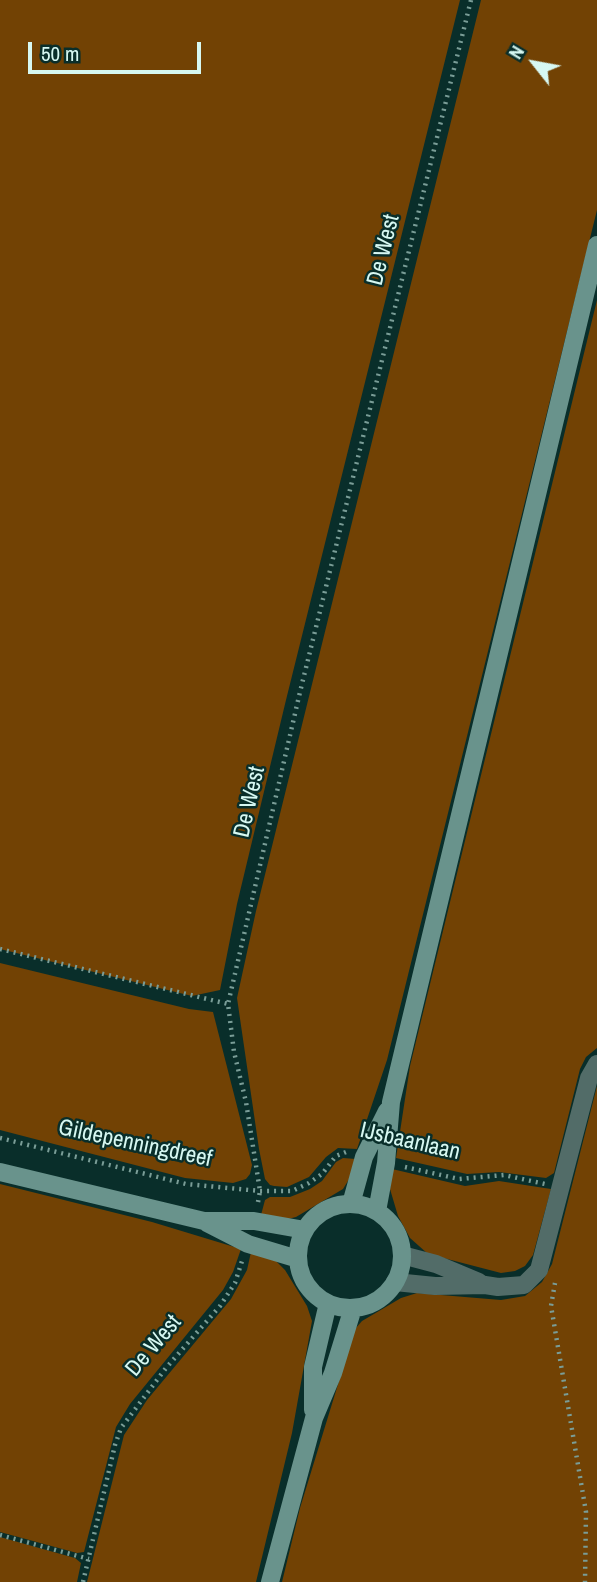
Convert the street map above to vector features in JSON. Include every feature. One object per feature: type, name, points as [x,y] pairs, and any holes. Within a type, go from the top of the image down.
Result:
[{"type":"main road","points":[[377,1211],[386,1163],[391,1102],[597,245]]},
{"type":"main road","points":[[351,1204],[364,1157],[391,1102]]},
{"type":"main road","points":[[0,1172],[204,1221],[254,1221],[305,1230]]},
{"type":"main road","points":[[351,1204],[377,1211],[390,1223],[399,1238],[402,1255],[395,1282],[384,1295],[369,1304],[353,1308],[328,1303],[313,1293],[302,1277],[298,1259],[299,1244],[305,1230],[317,1216],[333,1206],[351,1204]]},
{"type":"main road","points":[[204,1221],[247,1244],[298,1259]]},
{"type":"main road","points":[[314,1418],[313,1367],[328,1303]]},
{"type":"main road","points":[[270,1582],[314,1418],[333,1373],[353,1308]]},
{"type":"street","points":[[395,1282],[435,1286],[524,1285],[539,1270],[589,1078],[597,1064]]},
{"type":"street","points":[[402,1255],[436,1264],[485,1285]]},
{"type":"path","name":"De West","points":[[254,1221],[260,1191],[246,1102],[234,1052],[228,1004],[300,692],[471,0]]},
{"type":"path","points":[[0,949],[228,1004]]},
{"type":"path","name":"Gildepenningdreef","points":[[0,1138],[186,1184],[260,1191]]},
{"type":"path","name":"IJsbaanlaan","points":[[260,1191],[292,1191],[309,1184],[322,1174],[341,1152],[364,1157]]},
{"type":"path","name":"IJsbaanlaan","points":[[386,1163],[459,1179],[503,1175],[562,1187]]},
{"type":"path","name":"De West","points":[[83,1582],[121,1428],[166,1368],[220,1306],[235,1283],[247,1244]]},
{"type":"path","points":[[557,1274],[551,1306],[586,1512],[585,1582]]},
{"type":"path","points":[[0,1535],[89,1559]]},
{"type":"shaded area","points":[[0,0],[460,0],[286,700],[237,904],[220,990],[192,996],[0,949]]},
{"type":"shaded area","points":[[481,0],[597,0],[597,210],[387,1060],[357,1149],[338,1148],[326,1157],[309,1177],[287,1187],[274,1186],[265,1179],[259,1149],[237,998],[256,911]]},
{"type":"shaded area","points":[[597,300],[597,1048],[586,1057],[580,1069],[554,1173],[546,1178],[499,1172],[467,1174],[396,1158],[410,1066]]},
{"type":"shaded area","points":[[0,963],[189,1009],[213,1012],[252,1165],[246,1179],[233,1183],[185,1178],[0,1130]]},
{"type":"shaded area","points":[[597,1086],[597,1582],[282,1582],[300,1508],[355,1329],[362,1321],[401,1298],[417,1293],[501,1300],[525,1296],[542,1282],[552,1264]]},
{"type":"shaded area","points":[[343,1158],[356,1159],[351,1176],[343,1189],[296,1217],[288,1219],[261,1215],[265,1200],[270,1197],[290,1197],[310,1189],[322,1181],[336,1162]]},
{"type":"shaded area","points":[[392,1169],[465,1186],[499,1181],[551,1189],[533,1255],[525,1266],[501,1273],[428,1254],[410,1238],[398,1216],[390,1189]]},
{"type":"shaded area","points":[[0,1184],[152,1222],[241,1249],[223,1290],[130,1404],[116,1427],[84,1552],[77,1553],[0,1532]]},
{"type":"shaded area","points":[[251,1252],[275,1260],[285,1270],[307,1306],[312,1321],[292,1433],[256,1582],[87,1582],[124,1435],[147,1400],[231,1299],[247,1270]]},
{"type":"shaded area","points":[[0,1537],[75,1558],[81,1563],[77,1582],[0,1582]]}]
